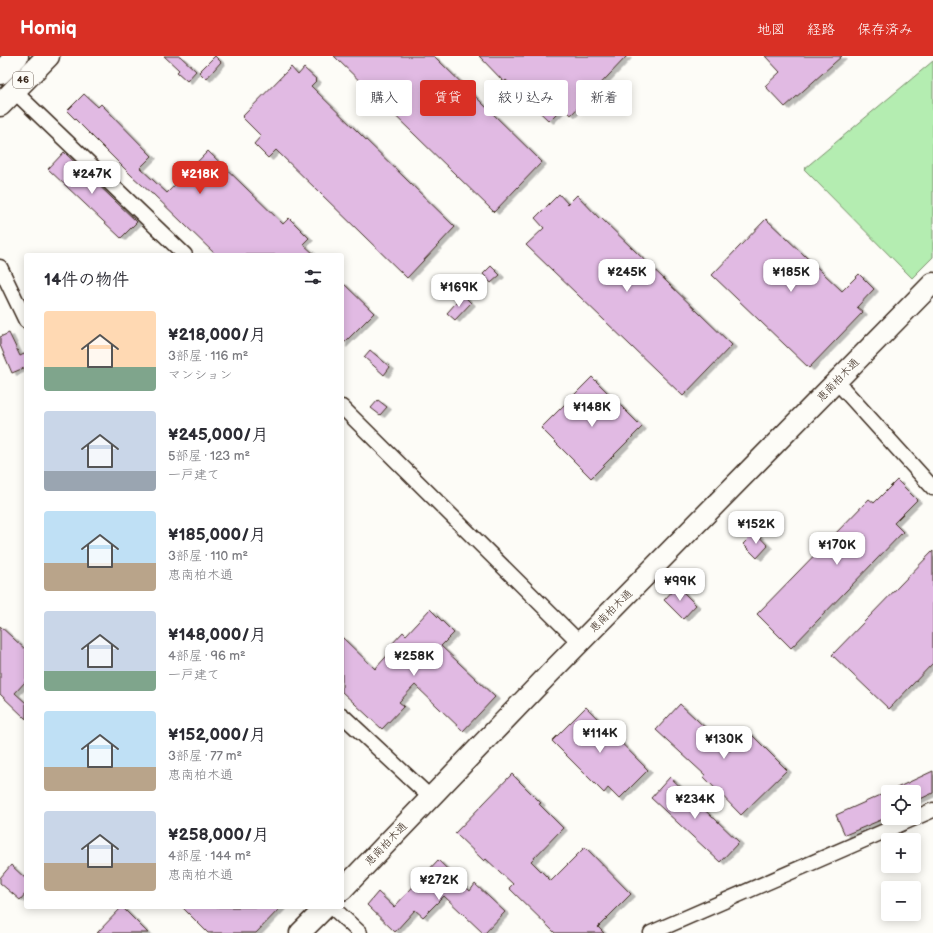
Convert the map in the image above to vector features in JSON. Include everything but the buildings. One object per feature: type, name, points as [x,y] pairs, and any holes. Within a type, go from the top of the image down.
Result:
[{"type":"main road","name":"46","points":[[0,73],[17,56]]},
{"type":"main road","name":"46","points":[[7,98],[48,56]]},
{"type":"street","points":[[7,98],[183,253]]},
{"type":"street","points":[[0,267],[24,317]]},
{"type":"street","name":"恵南柏木通","points":[[344,888],[430,797],[933,283]]},
{"type":"street","points":[[837,382],[933,488]]},
{"type":"street","points":[[344,410],[580,643]]},
{"type":"street","points":[[344,717],[430,797]]},
{"type":"street","points":[[651,933],[933,810]]},
{"type":"street","points":[[300,933],[324,909]]},
{"type":"street","points":[[334,909],[360,933]]},
{"type":"green space","points":[[933,61],[933,257],[912,278],[804,169]]}]
